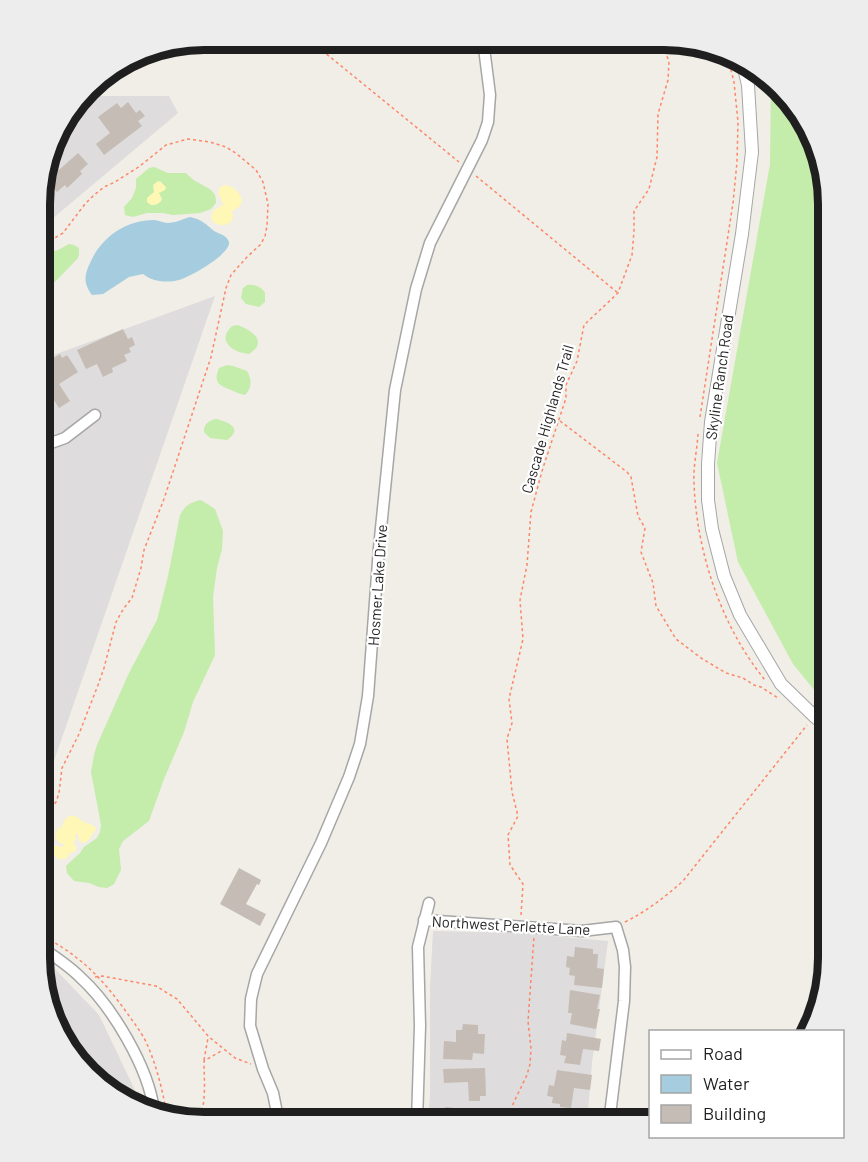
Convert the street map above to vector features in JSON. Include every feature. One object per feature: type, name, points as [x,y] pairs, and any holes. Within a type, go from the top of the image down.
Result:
[{"type":"street","name":"Hosmer Lake Drive","points":[[276,1112],[273,1093],[250,1026],[251,999],[258,974],[321,843],[349,777],[360,744],[368,696],[379,548],[395,390],[416,289],[430,243],[482,140],[488,122],[490,95],[484,50]]},
{"type":"street","name":"Skyline Ranch Road","points":[[745,72],[748,85],[752,152],[742,234],[711,422],[708,500],[712,529],[722,568],[740,615],[781,684],[818,719]]},
{"type":"street","points":[[50,443],[65,438],[94,415]]},
{"type":"street","points":[[814,716],[818,710]]},
{"type":"street","points":[[417,1112],[420,1026],[418,947],[429,903]]},
{"type":"street","name":"Northwest Perlette Lane","points":[[424,920],[582,931],[616,927]]},
{"type":"street","points":[[610,1112],[624,1001],[625,968],[623,950],[616,927]]},
{"type":"street","points":[[50,953],[82,979],[102,1002],[128,1039],[142,1070],[153,1104]]},
{"type":"path","name":"Cascade Highlands Trail","points":[[520,927],[523,884],[510,865],[508,835],[518,816],[512,792],[507,739],[512,723],[509,699],[523,639],[520,600],[527,565],[531,512],[566,398],[566,385],[577,361],[584,325],[618,293],[632,255],[634,211],[649,189],[657,157],[658,114],[668,80],[669,61],[664,50]]},
{"type":"path","points":[[50,241],[63,233],[85,204],[104,187],[140,166],[166,145],[188,139],[210,142],[226,147],[237,154],[256,170],[263,182],[268,204],[267,226],[261,244],[231,275],[226,288],[211,357],[164,499],[144,550],[132,598],[116,622],[104,669],[80,734],[62,768],[59,793],[50,809]]},
{"type":"path","points":[[559,420],[631,477],[638,516],[645,528],[642,552],[652,583],[656,606],[676,639],[726,673],[743,678],[780,699]]},
{"type":"path","points":[[616,927],[660,901],[683,881],[814,716]]},
{"type":"path","points":[[512,1112],[513,1104],[530,1064],[528,1021],[535,927]]},
{"type":"path","points":[[82,979],[102,976],[156,986],[177,999],[209,1037],[235,1058],[263,1069]]},
{"type":"path","points":[[201,1112],[204,1061],[209,1037]]},
{"type":"path","points":[[204,1061],[224,1049]]},
{"type":"shaded area","points":[[95,95],[169,96],[178,113],[50,221],[52,173],[61,144],[75,118]]},
{"type":"shaded area","points":[[215,296],[50,772],[50,356]]},
{"type":"shaded area","points":[[433,931],[518,933],[608,941],[588,1112],[429,1112]]},
{"type":"shaded area","points":[[55,969],[99,1015],[139,1098],[110,1081],[81,1052],[65,1027],[52,989],[51,975]]},
{"type":"green space","points":[[771,93],[793,118],[803,135],[816,173],[818,193],[818,695],[793,664],[738,562],[717,463],[770,164]]},
{"type":"green space","points":[[154,167],[168,173],[186,173],[213,192],[216,203],[211,209],[200,213],[173,215],[147,213],[133,217],[125,215],[124,207],[132,198],[136,188],[136,179],[149,168]]},
{"type":"green space","points":[[69,244],[79,248],[79,254],[78,258],[50,286],[50,252]]},
{"type":"green space","points":[[247,285],[258,286],[265,293],[265,302],[259,307],[246,304],[241,298],[243,288]]},
{"type":"green space","points":[[238,325],[249,330],[258,341],[255,350],[249,354],[232,349],[226,341],[227,331],[232,326]]},
{"type":"green space","points":[[227,365],[247,371],[250,384],[245,395],[218,383],[219,368]]},
{"type":"green space","points":[[216,419],[229,424],[234,429],[232,436],[227,440],[210,438],[204,432],[207,423]]},
{"type":"green space","points":[[201,500],[215,509],[223,531],[213,597],[215,655],[193,702],[184,732],[149,821],[123,841],[119,849],[121,870],[114,884],[107,888],[74,881],[67,873],[66,866],[84,847],[97,838],[100,832],[101,825],[91,772],[97,745],[129,673],[157,620],[180,515],[188,505]]},
{"type":"sand","points":[[158,181],[166,187],[159,193],[162,199],[160,202],[151,205],[147,202],[147,198],[154,192],[153,185]]},
{"type":"sand","points":[[226,185],[237,191],[242,201],[239,207],[232,211],[231,222],[220,225],[213,222],[211,216],[214,210],[223,205],[219,190],[220,187]]},
{"type":"sand","points":[[69,816],[92,825],[96,830],[84,843],[79,841],[78,834],[75,834],[76,839],[73,843],[76,851],[70,853],[66,859],[58,859],[52,853],[52,848],[56,845],[62,847],[64,845],[56,840],[55,835]]},
{"type":"water","points":[[190,217],[203,222],[228,240],[228,247],[217,259],[179,280],[160,281],[143,274],[129,277],[103,294],[92,295],[86,283],[87,271],[96,252],[108,237],[134,223],[154,220],[171,223]]},
{"type":"building","points":[[128,102],[136,113],[140,110],[145,116],[138,121],[142,126],[104,155],[96,144],[110,133],[98,117],[117,103],[121,108]]},
{"type":"building","points":[[78,153],[88,164],[80,171],[82,174],[67,188],[65,185],[57,192],[51,185],[55,165],[59,170]]},
{"type":"building","points":[[123,329],[128,339],[132,337],[135,345],[129,348],[131,352],[124,355],[127,361],[112,368],[113,372],[103,377],[97,364],[86,369],[77,350]]},
{"type":"building","points":[[60,354],[62,358],[67,355],[78,372],[59,384],[70,401],[59,408],[50,394],[50,360]]},
{"type":"building","points":[[239,868],[261,880],[246,904],[266,914],[260,926],[220,904]]},
{"type":"building","points":[[575,947],[593,949],[593,954],[598,954],[597,968],[604,969],[602,988],[574,985],[575,976],[569,975],[570,968],[566,967],[567,956],[574,957]]},
{"type":"building","points":[[570,990],[600,995],[596,1029],[570,1024],[572,1013],[568,1013]]},
{"type":"building","points":[[463,1024],[478,1025],[478,1034],[485,1034],[484,1054],[473,1053],[472,1060],[443,1059],[444,1041],[456,1042],[456,1030],[462,1030]]},
{"type":"building","points":[[567,1033],[601,1039],[599,1051],[583,1049],[580,1065],[564,1063],[566,1056],[560,1055],[562,1040],[566,1041]]},
{"type":"building","points":[[485,1068],[486,1096],[480,1096],[480,1101],[469,1101],[468,1082],[444,1083],[443,1069]]},
{"type":"building","points":[[557,1070],[592,1075],[590,1090],[574,1088],[571,1108],[560,1107],[560,1104],[552,1103],[553,1097],[547,1096],[549,1085],[554,1086]]},
{"type":"building","points":[[445,1107],[476,1110],[476,1112],[444,1112]]}]
